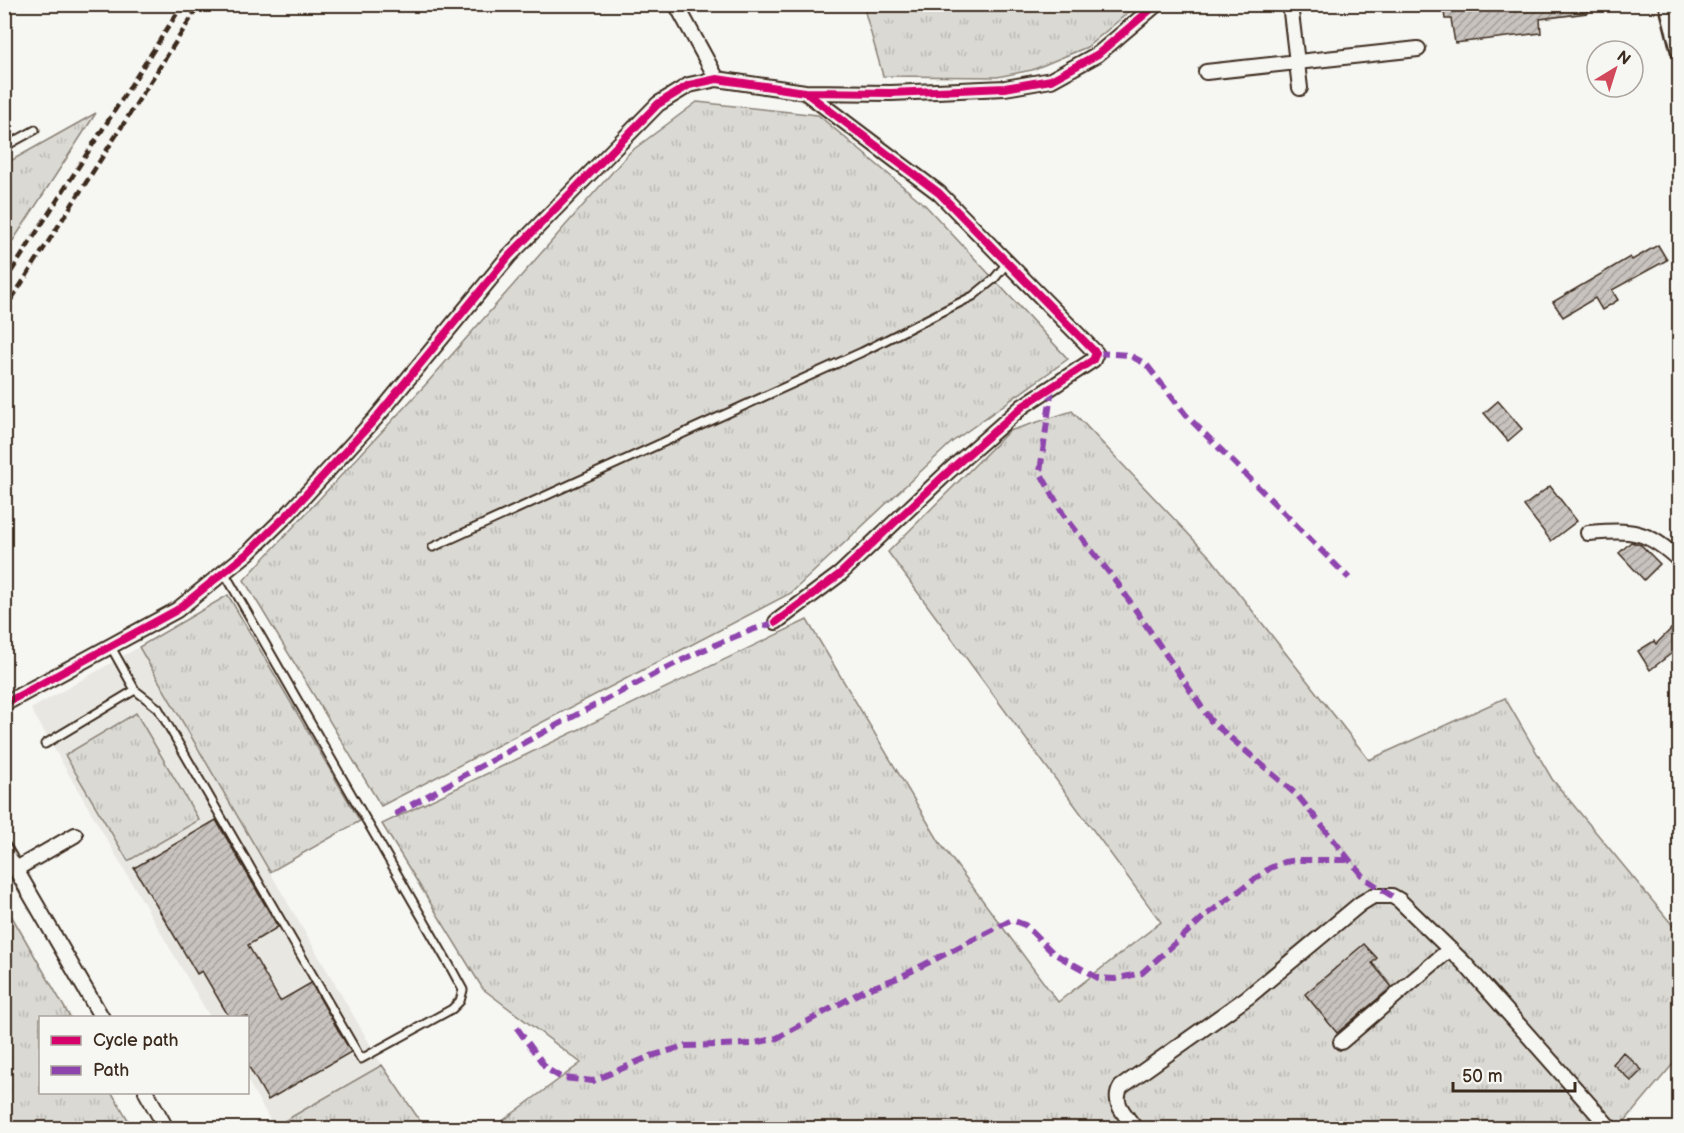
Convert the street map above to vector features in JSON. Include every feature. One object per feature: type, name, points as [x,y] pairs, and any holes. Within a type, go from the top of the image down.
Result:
[{"type":"street","points":[[676,4],[717,79]]},
{"type":"street","points":[[4,704],[177,610],[249,552],[297,504],[375,419],[509,256],[569,192],[658,104],[689,85],[717,79],[805,92],[891,93],[1005,88],[1051,80],[1098,54],[1157,4]]},
{"type":"street","points":[[1290,4],[1300,88]]},
{"type":"street","points":[[1668,4],[1679,42]]},
{"type":"street","points":[[1206,72],[1418,49]]},
{"type":"street","points":[[776,622],[840,574],[949,471],[1023,406],[1093,360],[1096,353],[1094,348],[939,193],[805,92]]},
{"type":"street","points":[[1588,533],[1627,530],[1647,536],[1662,544],[1680,561]]},
{"type":"street","points":[[16,869],[75,835]]},
{"type":"street","points":[[4,849],[101,1016]]},
{"type":"street","points":[[1135,1128],[1117,1103],[1117,1094],[1121,1087],[1248,997],[1373,896],[1392,896],[1450,949],[1610,1128]]},
{"type":"street","points":[[1341,1042],[1450,949]]},
{"type":"street","points":[[147,1094],[166,1128]]},
{"type":"lane","points":[[4,147],[35,130]]},
{"type":"lane","points":[[433,547],[615,462],[862,352],[973,296],[994,279],[1008,262]]},
{"type":"lane","points":[[111,647],[135,690],[158,708],[361,1059],[452,1008],[460,1001],[462,990],[451,968],[224,572]]},
{"type":"lane","points":[[45,744],[135,690]]},
{"type":"shaded area","points":[[139,647],[382,1065],[274,1127],[249,1083],[249,1016],[209,1016],[31,709]]},
{"type":"green space","points":[[863,4],[1137,5],[1087,47],[1032,70],[997,77],[883,76]]},
{"type":"green space","points":[[697,102],[818,115],[925,205],[1068,359],[952,442],[791,593],[381,806],[244,580],[427,383],[630,152]]},
{"type":"green space","points":[[96,113],[5,253],[5,164]]},
{"type":"green space","points":[[1072,411],[1212,559],[1369,760],[1505,698],[1552,779],[1679,933],[1679,1057],[1619,1128],[493,1128],[581,1063],[483,989],[382,824],[807,620],[940,843],[1058,1002],[1161,922],[888,552],[1009,431]]},
{"type":"green space","points":[[228,595],[360,821],[270,872],[139,647]]},
{"type":"green space","points":[[136,713],[199,820],[128,861],[65,755]]},
{"type":"green space","points":[[4,903],[69,1016],[39,1016],[39,1094],[113,1094],[133,1128],[5,1128]]},
{"type":"green space","points":[[382,1065],[425,1128],[274,1127]]},
{"type":"building","points":[[1443,4],[1586,4],[1587,13],[1540,19],[1541,33],[1455,43],[1451,19],[1445,19]]},
{"type":"building","points":[[1658,245],[1667,260],[1612,290],[1618,300],[1602,310],[1595,298],[1563,317],[1553,302],[1630,257],[1632,260]]},
{"type":"building","points":[[1498,401],[1522,429],[1508,441],[1484,413]]},
{"type":"building","points":[[1550,486],[1577,521],[1551,541],[1524,506]]},
{"type":"building","points":[[1631,542],[1641,545],[1660,564],[1644,580],[1619,553]]},
{"type":"building","points":[[1680,620],[1680,647],[1650,670],[1638,651],[1654,641],[1656,644]]},
{"type":"building","points":[[216,820],[278,927],[248,945],[280,1001],[311,983],[351,1052],[268,1100],[249,1067],[249,1016],[228,1016],[202,971],[197,974],[134,868]]},
{"type":"building","points":[[1364,944],[1377,958],[1372,963],[1392,987],[1337,1033],[1305,994]]},
{"type":"building","points":[[1623,1052],[1642,1070],[1631,1081],[1613,1064]]},
{"type":"railway","points":[[4,283],[183,4]]},
{"type":"railway","points":[[4,311],[200,4]]},
{"type":"marked path","points":[[1096,353],[1129,355],[1146,364],[1186,415],[1349,578]]},
{"type":"marked path","points":[[1052,387],[1040,472],[1063,514],[1118,584],[1211,721],[1298,796],[1364,878],[1392,896]]},
{"type":"marked path","points":[[395,814],[528,740],[670,666],[733,637],[776,622]]},
{"type":"marked path","points":[[517,1028],[547,1069],[562,1078],[593,1081],[651,1056],[685,1046],[751,1044],[777,1038],[863,991],[900,977],[1012,920],[1025,925],[1053,953],[1098,978],[1115,979],[1142,973],[1204,917],[1270,868],[1284,862],[1300,860],[1347,860]]},
{"type":"cycle path","points":[[4,704],[177,610],[249,552],[290,512],[375,419],[509,256],[658,104],[689,85],[717,79],[805,92],[891,93],[1005,88],[1051,80],[1098,54],[1157,4]]},
{"type":"cycle path","points":[[776,622],[840,574],[949,471],[1023,406],[1093,360],[1096,353],[939,193],[805,92]]}]
